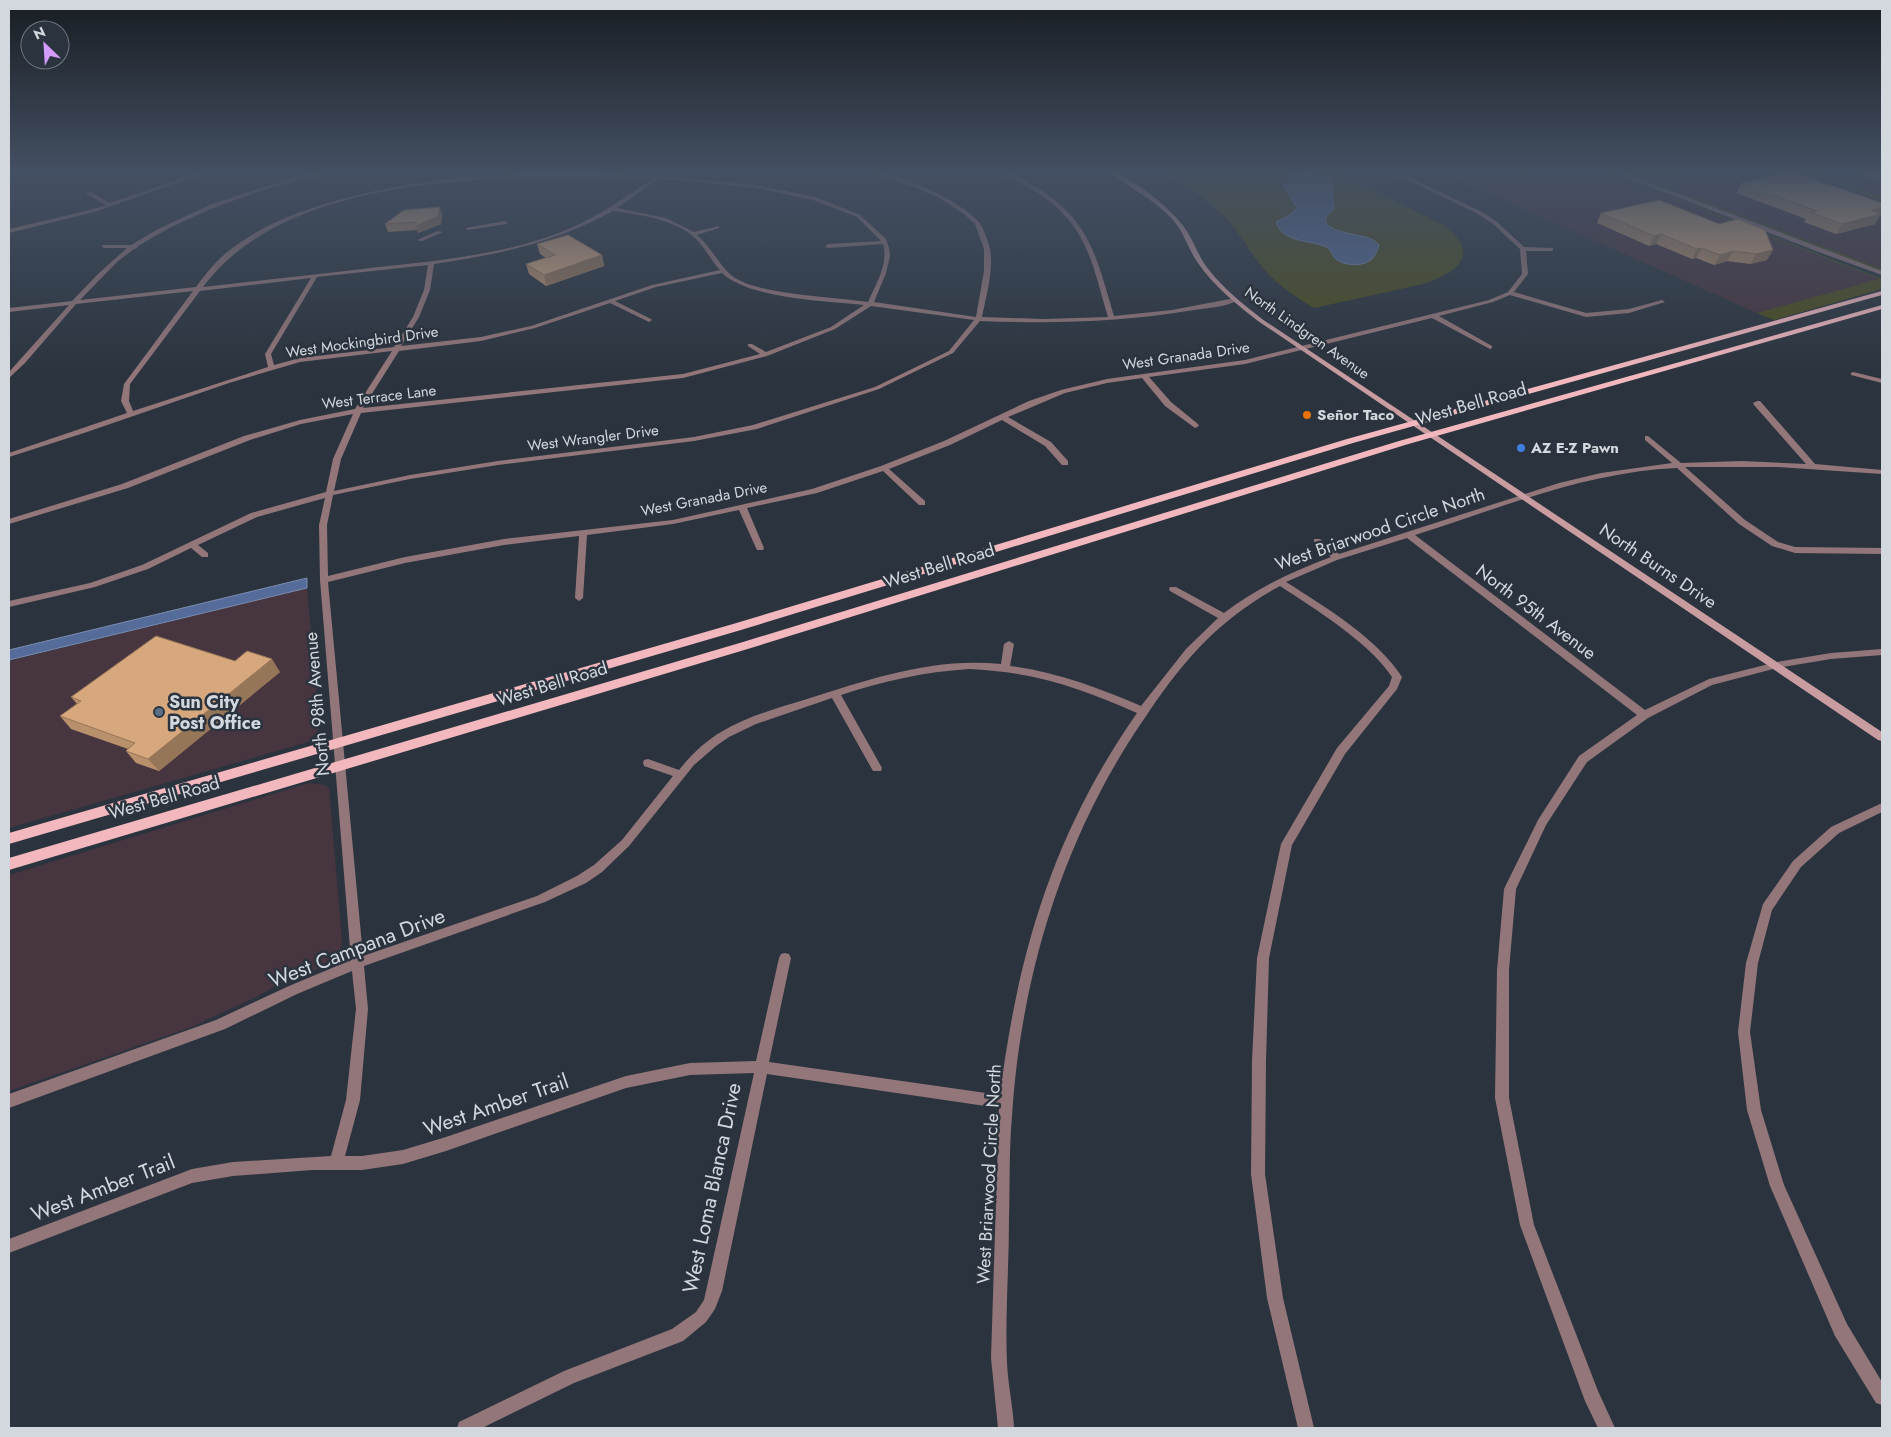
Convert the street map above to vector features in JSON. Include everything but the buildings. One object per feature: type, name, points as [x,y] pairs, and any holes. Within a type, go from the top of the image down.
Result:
[{"type":"main road","name":"West Bell Road","points":[[9,839],[746,624],[1415,423],[1882,293]]},
{"type":"main road","points":[[1865,312],[1882,301]]},
{"type":"main road","name":"West Bell Road","points":[[9,864],[737,648],[1432,435],[1882,307]]},
{"type":"street","points":[[9,376],[116,260],[149,239]]},
{"type":"street","points":[[131,414],[125,401],[127,384],[198,289],[228,254],[248,239]]},
{"type":"street","points":[[9,310],[431,263],[498,252],[543,239]]},
{"type":"street","points":[[697,239],[723,271],[740,283],[779,292],[979,318],[1055,321],[1112,319],[1175,312],[1235,300]]},
{"type":"street","points":[[870,304],[885,266],[885,242],[883,239]]},
{"type":"street","points":[[979,318],[987,271],[987,249],[983,239]]},
{"type":"street","points":[[1086,239],[1112,319]]},
{"type":"street","name":"North Lindgren Avenue","points":[[1187,239],[1205,269],[1235,300],[1302,348],[1415,423]]},
{"type":"street","points":[[1514,239],[1523,249],[1525,274],[1510,293],[1586,315],[1629,311],[1662,302]]},
{"type":"street","points":[[1790,239],[1882,273]]},
{"type":"street","points":[[828,246],[885,242]]},
{"type":"street","points":[[104,246],[135,247]]},
{"type":"street","points":[[1523,249],[1551,249]]},
{"type":"street","points":[[1826,253],[1882,277]]},
{"type":"street","name":"North 98th Avenue","points":[[336,1163],[353,1100],[362,1009],[324,580],[323,524],[337,459],[358,411],[398,349],[425,298],[431,263]]},
{"type":"street","name":"West Mockingbird Drive","points":[[9,455],[71,436],[271,367],[316,357],[481,339],[524,329],[654,286],[723,271]]},
{"type":"street","points":[[271,367],[268,354],[315,276]]},
{"type":"street","name":"West Granada Drive","points":[[324,580],[405,560],[504,542],[673,522],[814,491],[884,468],[948,443],[1039,400],[1073,388],[1245,362],[1433,316],[1490,301],[1510,293]]},
{"type":"street","points":[[610,300],[649,320]]},
{"type":"street","name":"West Terrace Lane","points":[[9,522],[125,486],[247,438],[300,422],[358,411],[683,376],[765,355],[833,328],[870,304]]},
{"type":"street","points":[[1586,315],[1590,324]]},
{"type":"street","points":[[1433,316],[1490,348]]},
{"type":"street","name":"West Wrangler Drive","points":[[9,604],[92,585],[145,567],[254,515],[329,494],[410,477],[488,465],[694,439],[754,427],[876,388],[950,352],[979,318]]},
{"type":"street","points":[[750,345],[765,355]]},
{"type":"street","points":[[1853,374],[1882,381]]},
{"type":"street","points":[[1144,376],[1168,404],[1195,426]]},
{"type":"street","points":[[1064,381],[1073,388]]},
{"type":"street","points":[[1757,403],[1813,467]]},
{"type":"street","points":[[1003,417],[1048,444],[1065,463]]},
{"type":"street","name":"North Burns Drive","points":[[1415,423],[1882,737]]},
{"type":"street","points":[[1648,438],[1677,466],[1742,522],[1775,544],[1796,550],[1882,551]]},
{"type":"street","name":"West Briarwood Circle North","points":[[1006,1428],[999,1362],[1006,1102],[1017,1020],[1032,950],[1068,844],[1099,778],[1143,711],[1184,656],[1201,637],[1224,617],[1250,599],[1280,582],[1338,558],[1525,497],[1600,475],[1677,466],[1747,464],[1882,472]]},
{"type":"street","points":[[884,468],[922,503]]},
{"type":"street","points":[[742,507],[760,548]]},
{"type":"street","points":[[579,598],[582,532]]},
{"type":"street","name":"North 95th Avenue","points":[[1409,535],[1644,715]]},
{"type":"street","points":[[1317,541],[1338,558]]},
{"type":"street","points":[[192,545],[205,555]]},
{"type":"street","points":[[1280,582],[1370,648],[1390,665],[1397,677],[1394,687],[1341,751],[1287,844],[1263,958],[1259,1061],[1258,1174],[1275,1298],[1306,1428]]},
{"type":"street","points":[[1173,589],[1224,617]]},
{"type":"street","points":[[1005,668],[1009,644]]},
{"type":"street","points":[[1606,1428],[1590,1395],[1527,1225],[1502,1098],[1503,970],[1510,889],[1542,823],[1583,759],[1644,715],[1709,682],[1777,665],[1831,656],[1882,652]]},
{"type":"street","name":"West Campana Drive","points":[[9,1101],[220,1025],[293,990],[358,963],[541,899],[575,884],[591,874],[619,851],[681,775],[708,746],[734,729],[762,717],[891,676],[924,669],[958,666],[1005,668],[1039,673],[1076,682],[1143,711]]},
{"type":"street","points":[[835,694],[877,768]]},
{"type":"street","points":[[648,763],[681,775]]},
{"type":"street","points":[[1882,807],[1835,830],[1797,864],[1767,908],[1752,963],[1744,1032],[1754,1110],[1777,1186],[1841,1330],[1882,1397]]},
{"type":"street","name":"West Loma Blanca Drive","points":[[465,1428],[570,1377],[677,1335],[701,1317],[710,1304],[785,958]]},
{"type":"street","name":"West Amber Trail","points":[[9,1246],[192,1176],[233,1169],[381,1161],[424,1151],[647,1076],[711,1067],[760,1067],[1006,1102]]},
{"type":"shaded area","points":[[1591,239],[1777,239],[1880,279],[1757,313]]},
{"type":"shaded area","points":[[1803,239],[1882,239],[1882,269]]},
{"type":"shaded area","points":[[307,588],[319,722],[319,729],[308,742],[9,828],[9,661]]},
{"type":"shaded area","points":[[309,783],[325,785],[329,788],[342,940],[340,953],[335,960],[326,966],[287,980],[252,999],[189,1028],[9,1091],[9,875]]},
{"type":"green space","points":[[1242,239],[1458,239],[1462,246],[1463,254],[1460,262],[1454,269],[1435,280],[1314,308],[1274,280]]},
{"type":"green space","points":[[1776,239],[1882,279],[1882,289],[1774,320],[1757,313],[1879,279]]},
{"type":"green space","points":[[1798,239],[1804,239],[1882,269],[1882,271]]},
{"type":"water","points":[[1296,239],[1371,239],[1379,245],[1372,259],[1368,262],[1354,265],[1336,259],[1326,247]]},
{"type":"water","points":[[307,578],[307,588],[9,660],[9,650]]},
{"type":"place","name":"Señor Taco","points":[[1307,415]]},
{"type":"place","name":"AZ E-Z Pawn","points":[[1521,448]]},
{"type":"place","name":"Sun City Post Office","points":[[159,712]]}]
